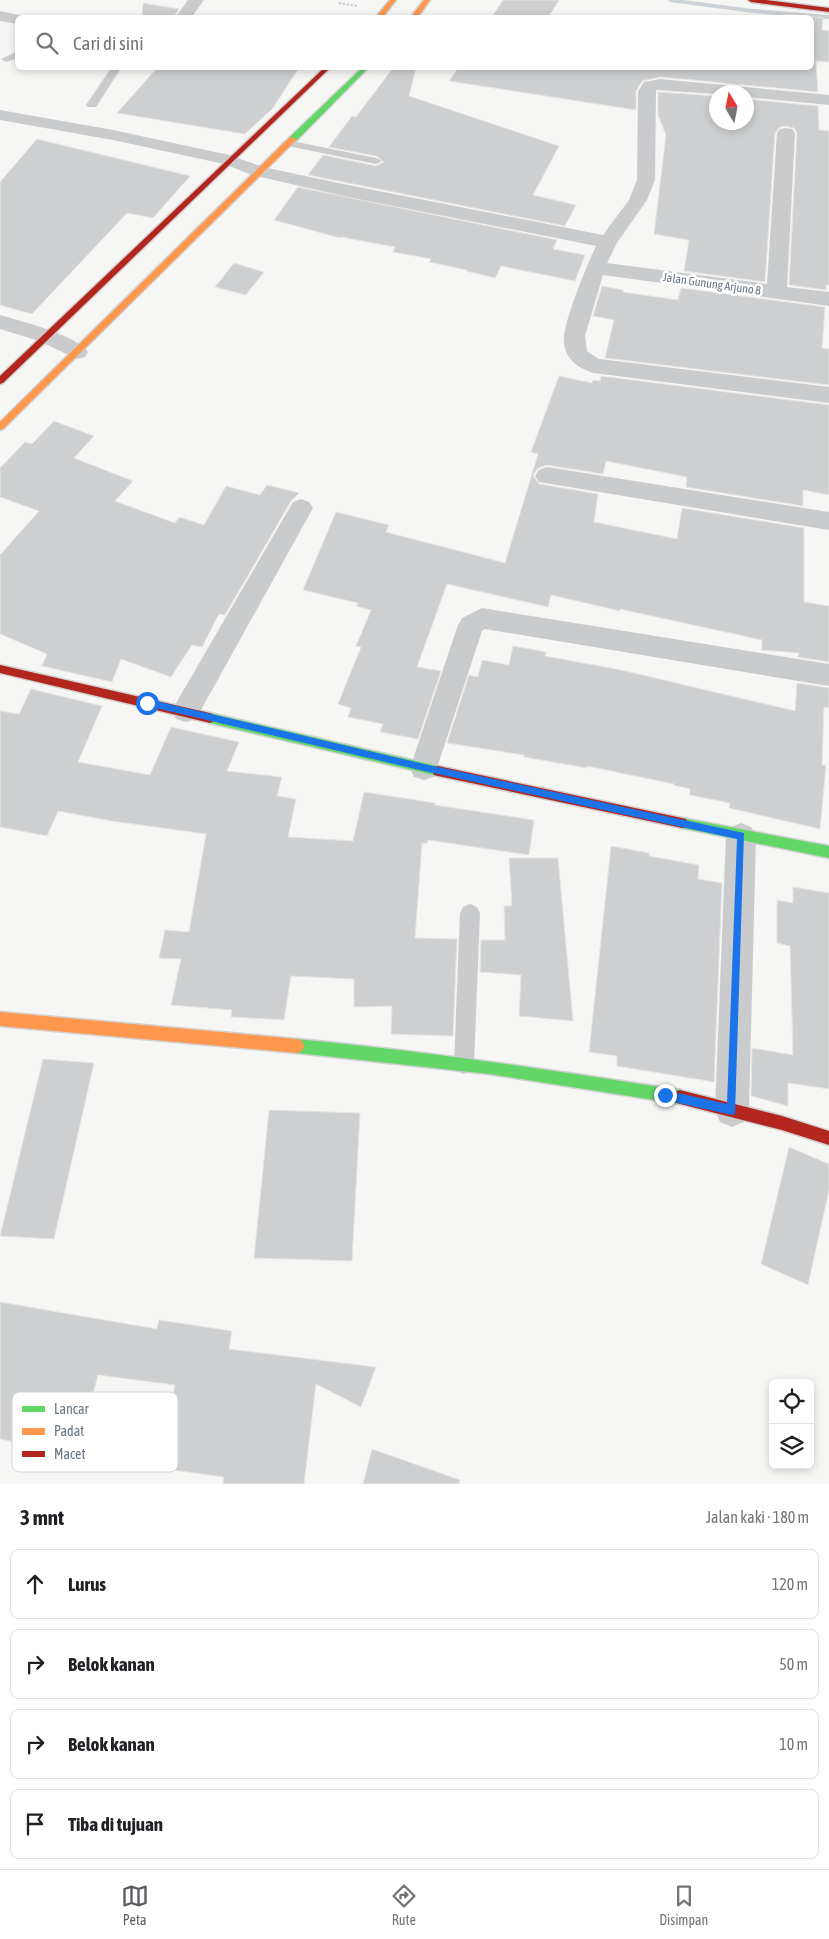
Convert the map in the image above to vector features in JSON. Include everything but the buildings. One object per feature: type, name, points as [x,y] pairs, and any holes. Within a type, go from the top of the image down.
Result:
[{"type":"main road","points":[[380,15],[393,0]]},
{"type":"main road","points":[[415,15],[427,0]]},
{"type":"main road","points":[[751,0],[793,3],[829,10]]},
{"type":"main road","points":[[0,381],[325,70]]},
{"type":"main road","points":[[0,427],[363,70]]},
{"type":"main road","points":[[0,669],[424,768],[741,836],[829,852]]},
{"type":"main road","points":[[0,1019],[351,1050],[547,1075],[684,1098],[782,1123],[829,1138]]},
{"type":"street","points":[[186,15],[196,0]]},
{"type":"street","points":[[0,16],[15,18]]},
{"type":"street","points":[[829,100],[660,84],[650,86],[647,91],[646,180],[638,200],[608,242],[595,268],[574,336],[574,348],[582,360],[594,366],[829,395]]},
{"type":"street","points":[[0,115],[79,128],[229,160],[258,172],[608,242]]},
{"type":"street","points":[[777,292],[786,133]]},
{"type":"street","name":"Jalan Gunung Arjuno 8","points":[[595,268],[829,298]]},
{"type":"street","points":[[0,322],[46,336],[77,352]]},
{"type":"street","points":[[547,476],[829,521]]},
{"type":"street","points":[[186,711],[301,508]]},
{"type":"street","points":[[424,768],[470,625],[482,618],[829,675]]},
{"type":"street","points":[[732,1110],[741,836]]},
{"type":"lane","points":[[6,59],[15,55]]},
{"type":"lane","points":[[92,105],[115,70]]},
{"type":"lane","points":[[287,143],[376,161]]},
{"type":"lane","points":[[464,1064],[470,912]]},
{"type":"waterway","points":[[670,0],[753,11],[804,15]]},
{"type":"waterway","points":[[814,16],[829,17]]},
{"type":"traffic: fast","points":[[293,139],[363,70]]},
{"type":"traffic: fast","points":[[210,718],[438,771]]},
{"type":"traffic: fast","points":[[682,823],[829,852]]},
{"type":"traffic: fast","points":[[297,1046],[489,1068],[680,1097]]},
{"type":"traffic: slow","points":[[380,15],[393,0]]},
{"type":"traffic: slow","points":[[415,15],[427,0]]},
{"type":"traffic: slow","points":[[0,427],[293,139]]},
{"type":"traffic: slow","points":[[0,1019],[297,1046]]},
{"type":"traffic: jam","points":[[751,0],[829,10]]},
{"type":"traffic: jam","points":[[0,381],[325,70]]},
{"type":"traffic: jam","points":[[0,669],[210,718]]},
{"type":"traffic: jam","points":[[438,771],[682,823]]},
{"type":"traffic: jam","points":[[680,1097],[782,1123],[829,1138]]},
{"type":"route","points":[[147,703],[424,768],[741,836],[732,1110],[665,1095]]}]
